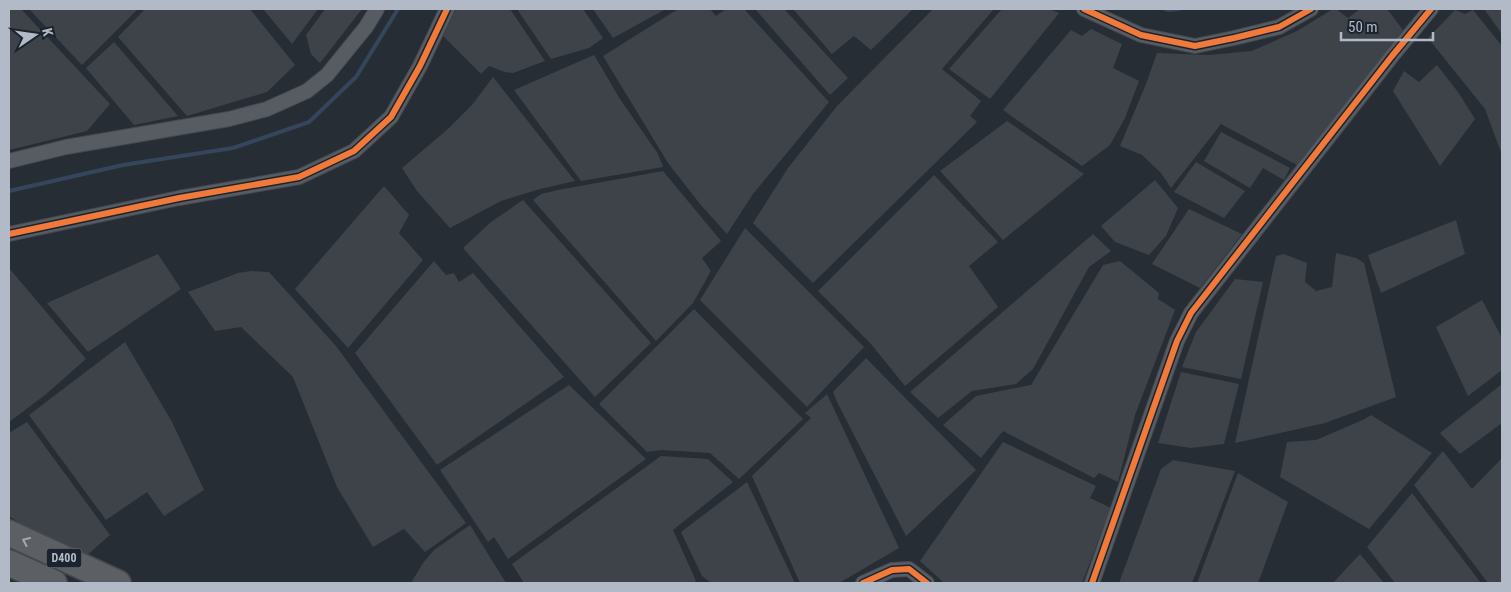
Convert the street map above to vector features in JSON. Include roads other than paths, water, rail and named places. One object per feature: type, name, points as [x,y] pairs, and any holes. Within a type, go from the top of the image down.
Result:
[{"type":"highway","name":"D400","points":[[9,533],[118,583]]},
{"type":"highway","name":"D400","points":[[9,563],[54,583]]},
{"type":"street","points":[[9,161],[74,146],[229,120],[267,109],[307,91],[327,76],[366,27],[377,9]]},
{"type":"street","points":[[9,234],[179,198],[299,176],[354,151],[391,117],[420,66],[447,9]]},
{"type":"street","points":[[1084,9],[1141,35],[1195,46],[1278,26],[1311,9]]},
{"type":"street","points":[[1092,583],[1177,341],[1191,313],[1431,9]]},
{"type":"street","points":[[863,583],[892,570],[909,569],[927,583]]},
{"type":"waterway","points":[[9,191],[123,165],[233,148],[309,122],[356,77],[398,9]]},
{"type":"waterway","points":[[1165,9],[1179,9]]}]
